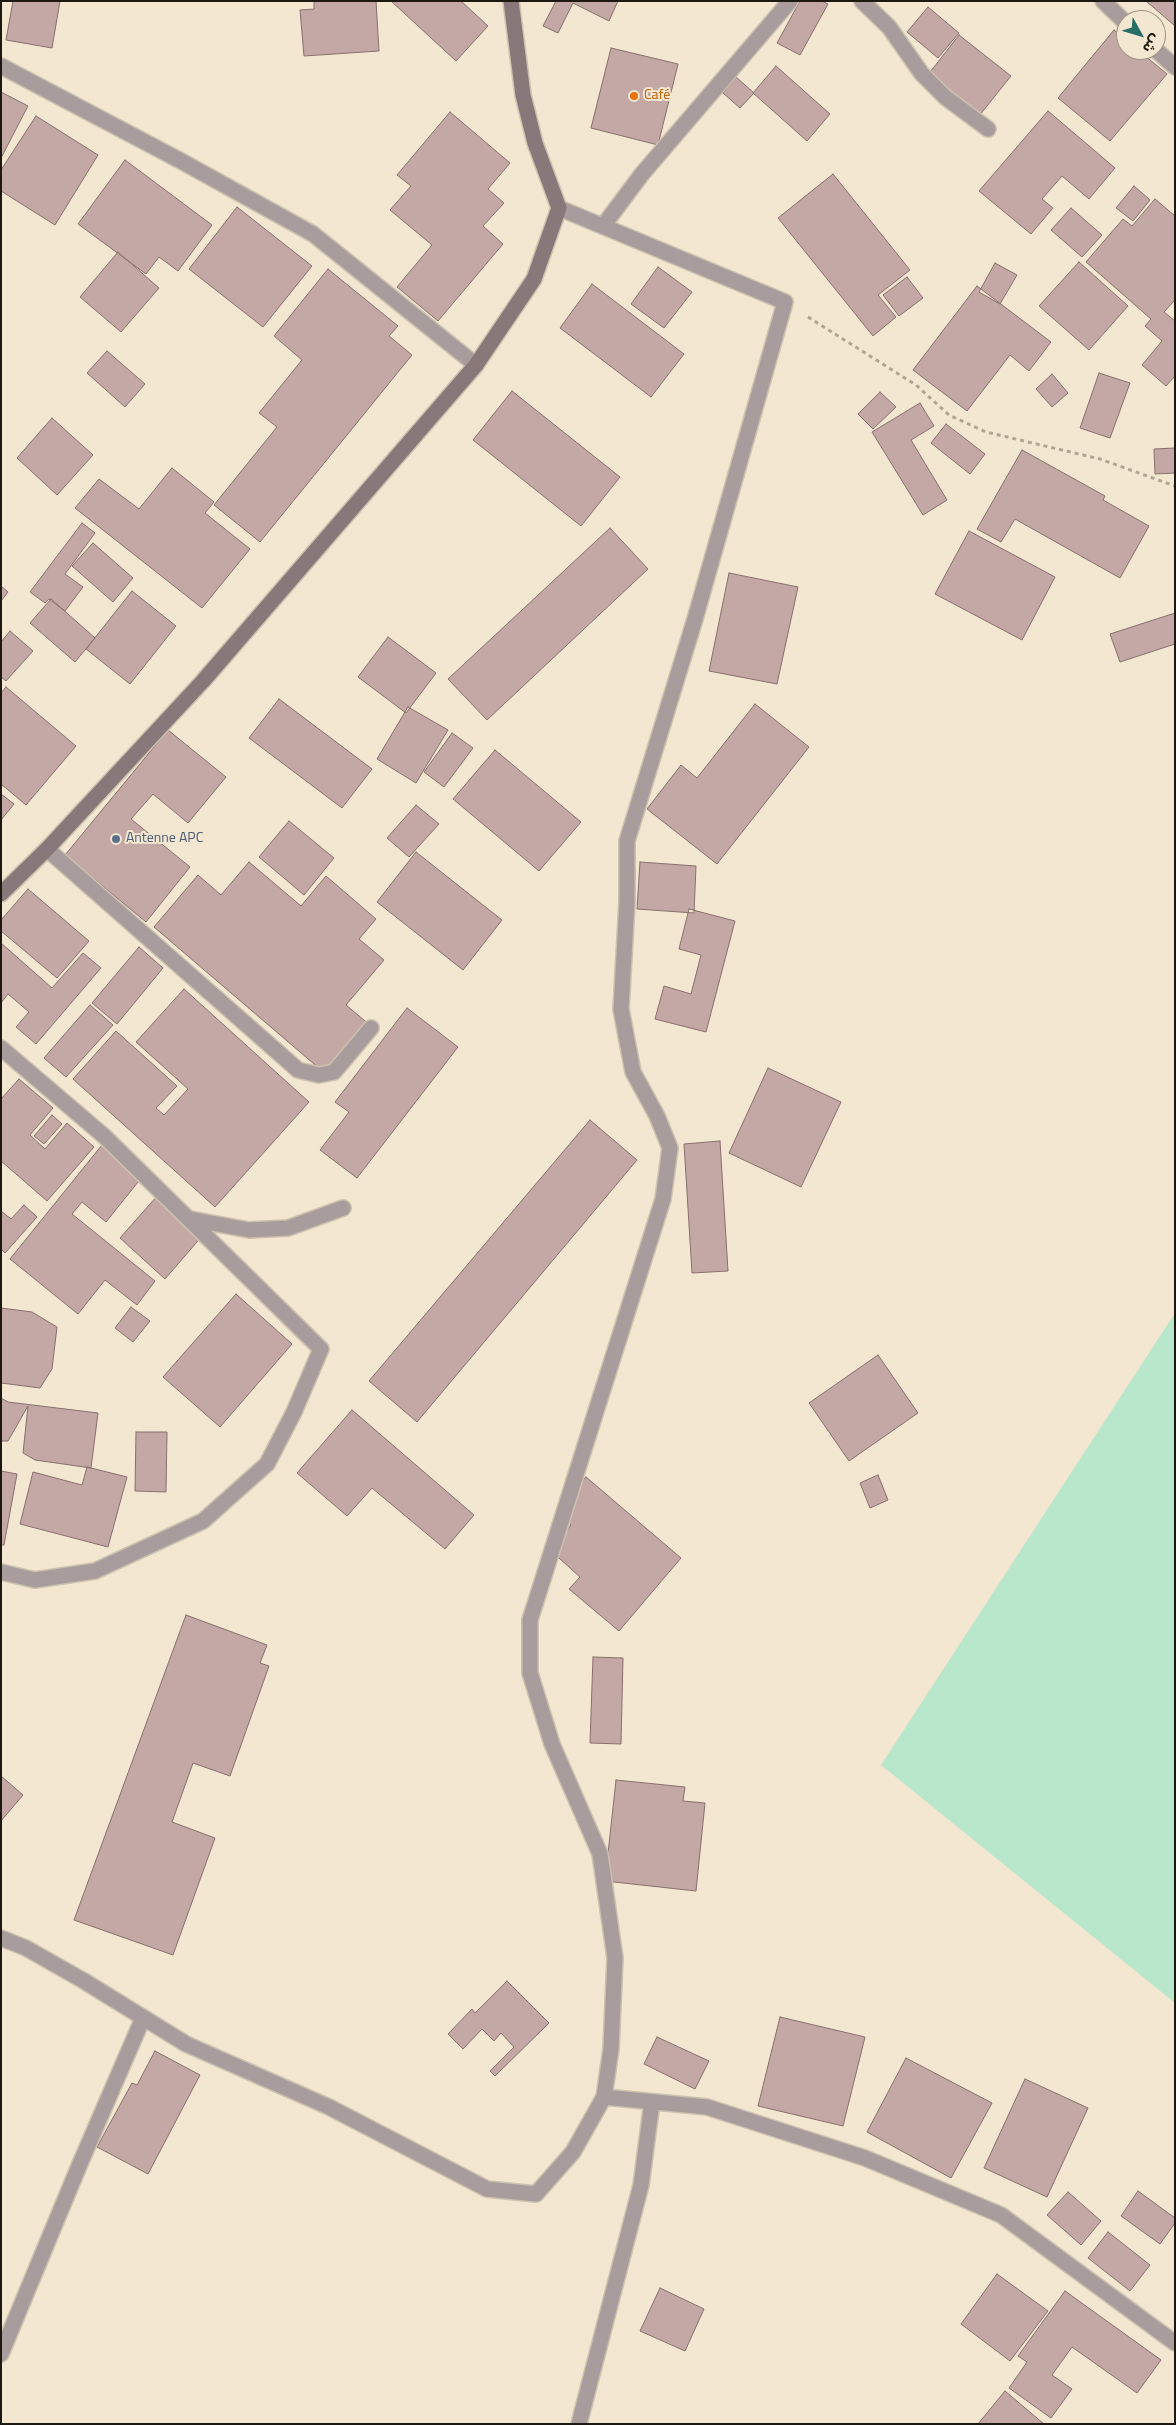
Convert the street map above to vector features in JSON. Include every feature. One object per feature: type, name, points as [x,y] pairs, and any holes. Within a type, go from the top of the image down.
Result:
[{"type":"street","points":[[1,894],[47,849],[203,681],[476,365],[534,279],[558,208],[535,143],[523,95],[511,1]]},
{"type":"street","points":[[603,226],[642,174],[790,1]]},
{"type":"street","points":[[862,1],[889,26],[922,74],[945,97],[988,129]]},
{"type":"street","points":[[1103,1],[1116,13]]},
{"type":"street","points":[[1,66],[181,160],[313,234],[476,365]]},
{"type":"street","points":[[1,1938],[26,1948],[186,2044],[329,2107],[487,2189],[536,2194],[573,2152],[604,2097],[611,2049],[615,1958],[600,1854],[552,1744],[530,1673],[530,1620],[663,1199],[670,1148],[657,1116],[633,1072],[621,1009],[627,902],[627,841],[697,610],[785,302],[558,208]]},
{"type":"street","points":[[47,849],[298,1070],[319,1075],[334,1072],[371,1028]]},
{"type":"street","points":[[1,1048],[104,1136],[321,1349],[294,1412],[266,1464],[203,1521],[95,1572],[35,1580],[1,1572]]},
{"type":"street","points":[[190,1219],[249,1230],[288,1228],[343,1208]]},
{"type":"street","points":[[1,2354],[143,2018]]},
{"type":"street","points":[[604,2097],[707,2107],[856,2155],[1001,2214],[1175,2343]]},
{"type":"street","points":[[579,2424],[641,2185],[652,2102]]},
{"type":"path","points":[[785,302],[916,385],[949,414],[986,432],[1100,459],[1175,486]]},
{"type":"green space","points":[[1175,1313],[1175,2003],[881,1765]]},
{"type":"building","points":[[13,1],[60,1],[52,48],[6,40]]},
{"type":"building","points":[[314,1],[376,1],[379,51],[304,56],[300,10],[314,9]]},
{"type":"building","points":[[391,1],[461,1],[488,26],[456,61]]},
{"type":"building","points":[[556,1],[618,1],[609,21],[573,3],[558,33],[543,26]]},
{"type":"building","points":[[800,1],[822,1],[828,4],[800,55],[777,43]]},
{"type":"building","points":[[1146,1],[1175,1],[1175,26],[1166,18],[1166,10],[1156,10]]},
{"type":"building","points":[[928,7],[959,33],[938,58],[907,32]]},
{"type":"building","points":[[1114,30],[1116,32],[1116,60],[1150,60],[1167,74],[1110,141],[1058,98]]},
{"type":"building","points":[[959,35],[1011,76],[979,116],[927,76]]},
{"type":"building","name":"Café","points":[[611,48],[678,64],[658,145],[591,128]]},
{"type":"building","points":[[776,66],[830,114],[807,141],[753,93]]},
{"type":"building","points":[[736,77],[754,93],[740,108],[723,93]]},
{"type":"building","points":[[1,92],[28,106],[1,158]]},
{"type":"building","points":[[1048,111],[1115,168],[1089,199],[1062,176],[1042,199],[1053,208],[1031,234],[979,191]]},
{"type":"building","points":[[450,112],[510,163],[488,189],[504,203],[483,226],[503,244],[438,321],[397,287],[432,245],[390,210],[411,186],[397,175]]},
{"type":"building","points":[[36,116],[98,155],[55,225],[1,191],[1,170]]},
{"type":"building","points":[[125,160],[212,225],[178,271],[159,257],[146,274],[78,224]]},
{"type":"building","points":[[833,174],[910,270],[878,295],[896,317],[873,336],[778,218]]},
{"type":"building","points":[[1134,186],[1150,200],[1133,221],[1116,208]]},
{"type":"building","points":[[1155,199],[1175,216],[1175,300],[1164,312],[1175,321],[1175,376],[1166,386],[1142,365],[1162,341],[1145,326],[1151,319],[1086,262],[1123,219],[1132,226]]},
{"type":"building","points":[[237,207],[312,266],[263,327],[189,269]]},
{"type":"building","points":[[1071,208],[1102,235],[1082,257],[1051,230]]},
{"type":"building","points":[[118,252],[159,288],[121,332],[80,297]]},
{"type":"building","points":[[1079,262],[1128,306],[1089,350],[1039,306]]},
{"type":"building","points":[[995,263],[1017,275],[1000,304],[979,292]]},
{"type":"building","points":[[658,267],[692,292],[664,328],[631,304]]},
{"type":"building","points":[[328,269],[398,326],[389,336],[412,355],[260,542],[214,505],[277,427],[259,413],[302,360],[274,336]]},
{"type":"building","points":[[907,277],[923,298],[899,316],[883,295]]},
{"type":"building","points":[[592,284],[684,354],[651,397],[560,328]]},
{"type":"building","points":[[977,286],[1051,342],[1029,371],[1010,355],[967,411],[913,370]]},
{"type":"building","points":[[107,351],[145,384],[125,407],[87,373]]},
{"type":"building","points":[[1099,373],[1130,383],[1110,438],[1080,428]]},
{"type":"building","points":[[1052,374],[1068,393],[1052,407],[1036,389]]},
{"type":"building","points":[[512,391],[620,477],[581,526],[473,440]]},
{"type":"building","points":[[880,392],[896,407],[873,429],[858,414]]},
{"type":"building","points":[[920,403],[934,426],[911,440],[947,500],[923,515],[872,432]]},
{"type":"building","points":[[52,418],[93,455],[57,495],[17,458]]},
{"type":"building","points":[[946,424],[985,454],[970,474],[931,443]]},
{"type":"building","points":[[1175,448],[1175,473],[1155,474],[1154,449]]},
{"type":"building","points":[[1022,450],[1105,496],[1103,500],[1149,526],[1120,578],[1015,519],[1001,542],[977,529]]},
{"type":"building","points":[[172,468],[214,502],[205,513],[250,549],[202,608],[75,508],[99,479],[139,509]]},
{"type":"building","points":[[82,523],[95,533],[65,574],[83,587],[65,611],[49,599],[45,603],[30,592]]},
{"type":"building","points":[[610,528],[648,569],[487,720],[448,679]]},
{"type":"building","points":[[969,531],[1055,577],[1022,640],[935,594]]},
{"type":"building","points":[[93,543],[133,578],[113,602],[72,566]]},
{"type":"building","points":[[729,573],[798,587],[777,684],[709,671]]},
{"type":"building","points":[[1,586],[8,592],[1,601]]},
{"type":"building","points":[[132,591],[176,626],[130,684],[86,649]]},
{"type":"building","points":[[51,599],[95,638],[75,662],[30,623]]},
{"type":"building","points":[[1175,613],[1175,644],[1120,662],[1110,634]]},
{"type":"building","points":[[10,631],[33,651],[6,681],[1,677],[1,642]]},
{"type":"building","points":[[388,637],[436,673],[406,713],[358,677]]},
{"type":"building","points":[[6,687],[76,746],[26,805],[1,784],[1,693]]},
{"type":"building","points":[[279,699],[372,769],[342,808],[249,738]]},
{"type":"building","points":[[755,704],[809,747],[717,864],[647,809],[681,765],[697,778]]},
{"type":"building","points":[[408,707],[448,730],[416,783],[377,759]]},
{"type":"building","name":"Antenne APC","points":[[168,730],[226,777],[188,823],[153,794],[131,819],[190,867],[146,922],[65,855]]},
{"type":"building","points":[[452,733],[473,748],[444,787],[424,772]]},
{"type":"building","points":[[495,750],[581,822],[539,871],[453,799]]},
{"type":"building","points":[[1,794],[14,804],[1,820]]},
{"type":"building","points":[[416,805],[439,824],[409,857],[387,838]]},
{"type":"building","points":[[289,821],[334,858],[304,895],[259,857]]},
{"type":"building","points":[[416,852],[502,920],[463,970],[377,902]]},
{"type":"building","points":[[249,862],[301,906],[326,876],[376,919],[359,939],[384,960],[346,1005],[371,1026],[328,1076],[154,927],[198,875],[221,895]]},
{"type":"building","points":[[640,862],[696,866],[694,913],[637,909]]},
{"type":"building","points":[[28,889],[89,941],[57,978],[1,931],[1,920]]},
{"type":"building","points":[[689,909],[735,921],[706,1032],[655,1019],[664,986],[691,994],[701,955],[679,949]]},
{"type":"building","points":[[1,943],[52,988],[83,953],[101,968],[36,1044],[16,1027],[29,1012],[8,994],[1,1003]]},
{"type":"building","points":[[139,947],[163,968],[117,1024],[92,1003]]},
{"type":"building","points":[[184,989],[309,1102],[215,1207],[73,1079],[116,1031],[177,1086],[156,1108],[164,1115],[188,1089],[136,1042]]},
{"type":"building","points":[[90,1005],[113,1025],[66,1077],[44,1058]]},
{"type":"building","points":[[407,1008],[458,1047],[357,1178],[320,1150],[349,1112],[335,1102]]},
{"type":"building","points":[[768,1068],[841,1102],[801,1187],[729,1153]]},
{"type":"building","points":[[19,1079],[53,1108],[30,1135],[45,1149],[67,1123],[94,1147],[47,1201],[1,1161],[1,1099]]},
{"type":"building","points":[[52,1115],[62,1124],[44,1144],[34,1136]]},
{"type":"building","points":[[590,1120],[637,1160],[417,1422],[369,1381]]},
{"type":"building","points":[[720,1141],[728,1271],[692,1273],[684,1144]]},
{"type":"building","points":[[102,1145],[142,1177],[106,1222],[82,1202],[72,1214],[155,1281],[137,1305],[105,1280],[78,1314],[10,1259]]},
{"type":"building","points":[[158,1195],[203,1235],[165,1279],[120,1238]]},
{"type":"building","points":[[24,1205],[37,1217],[5,1253],[1,1249],[1,1211],[11,1219]]},
{"type":"building","points":[[236,1294],[292,1344],[220,1427],[163,1377]]},
{"type":"building","points":[[131,1307],[150,1321],[133,1342],[115,1328]]},
{"type":"building","points":[[1,1308],[32,1312],[57,1327],[52,1369],[40,1388],[1,1383]]},
{"type":"building","points":[[878,1355],[918,1413],[849,1461],[809,1403]]},
{"type":"building","points":[[1,1398],[8,1402],[98,1413],[91,1468],[35,1460],[23,1453],[28,1406],[8,1441],[1,1441]]},
{"type":"building","points":[[352,1410],[474,1515],[445,1549],[372,1488],[347,1516],[297,1473]]},
{"type":"building","points":[[136,1432],[167,1432],[166,1492],[135,1491]]},
{"type":"building","points":[[87,1467],[127,1477],[108,1547],[20,1524],[33,1472],[82,1485]]},
{"type":"building","points":[[1,1471],[17,1474],[4,1545],[1,1545]]},
{"type":"building","points":[[878,1475],[888,1500],[870,1508],[860,1483]]},
{"type":"building","points":[[586,1477],[681,1558],[619,1631],[569,1589],[580,1577],[550,1550],[571,1525],[556,1513]]},
{"type":"building","points":[[186,1615],[267,1645],[260,1663],[269,1666],[230,1776],[193,1763],[172,1822],[215,1838],[173,1955],[74,1920]]},
{"type":"building","points":[[593,1657],[623,1658],[621,1744],[590,1743]]},
{"type":"building","points":[[1,1776],[23,1795],[1,1821]]},
{"type":"building","points":[[616,1780],[685,1787],[683,1801],[705,1803],[696,1891],[605,1881]]},
{"type":"building","points":[[507,1981],[549,2023],[495,2076],[490,2071],[514,2047],[501,2033],[494,2041],[482,2029],[463,2049],[448,2034],[472,2009],[475,2013]]},
{"type":"building","points":[[780,2017],[865,2037],[843,2126],[758,2106]]},
{"type":"building","points":[[657,2037],[709,2061],[695,2089],[644,2064]]},
{"type":"building","points":[[155,2051],[200,2075],[148,2174],[97,2147],[132,2083],[137,2085]]},
{"type":"building","points":[[906,2058],[992,2103],[951,2178],[867,2132]]},
{"type":"building","points":[[1025,2079],[1088,2108],[1047,2197],[984,2168]]},
{"type":"building","points":[[1138,2191],[1175,2218],[1175,2223],[1160,2244],[1121,2216]]},
{"type":"building","points":[[1068,2192],[1101,2221],[1081,2245],[1047,2215]]},
{"type":"building","points":[[1108,2232],[1150,2265],[1130,2291],[1088,2258]]},
{"type":"building","points":[[997,2274],[1048,2311],[1010,2361],[961,2324]]},
{"type":"building","points":[[660,2288],[704,2309],[685,2351],[640,2331]]},
{"type":"building","points":[[1065,2291],[1161,2360],[1137,2393],[1072,2347],[1052,2375],[1072,2389],[1051,2418],[1009,2388],[1027,2362],[1018,2356]]},
{"type":"building","points":[[1005,2391],[1044,2424],[978,2424]]},
{"type":"place","name":"Café","points":[[634,96]]},
{"type":"place","name":"Antenne APC","points":[[116,839]]}]
